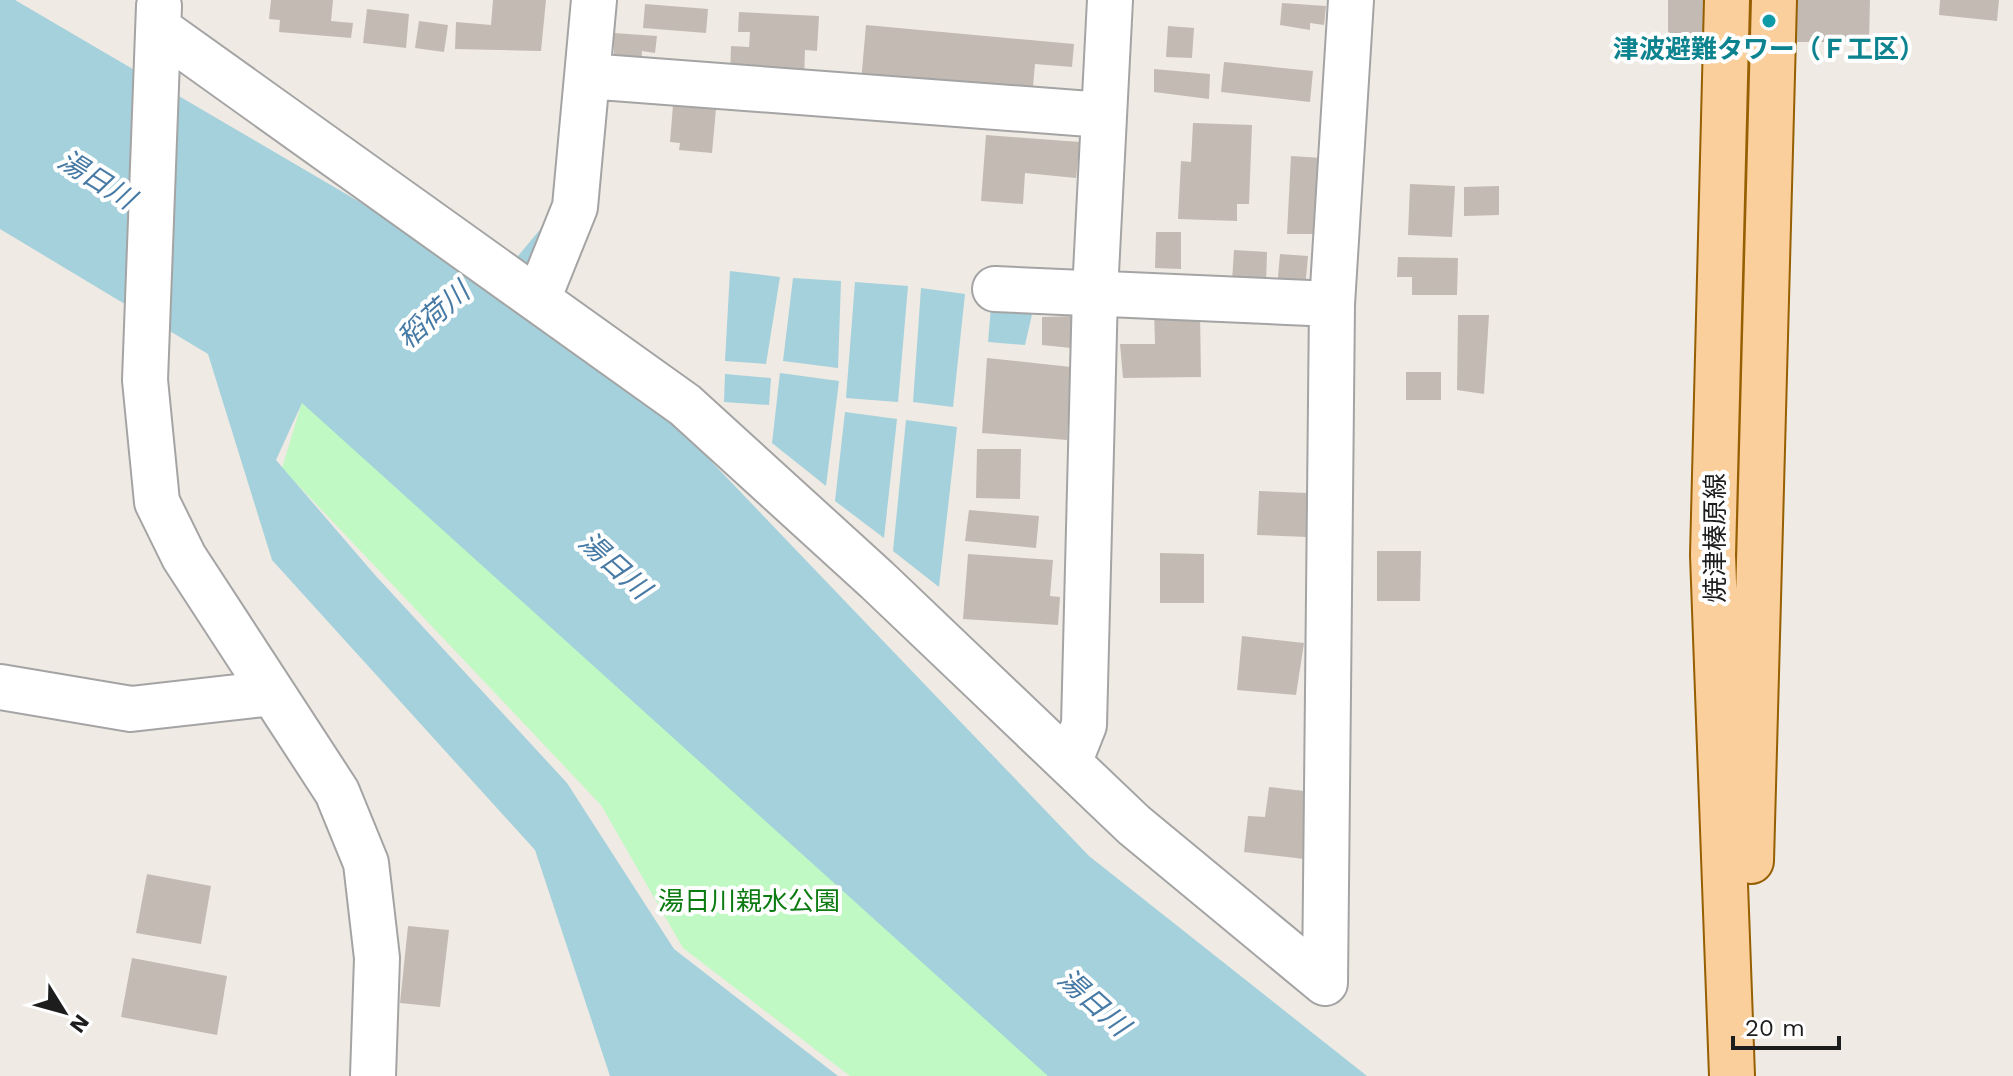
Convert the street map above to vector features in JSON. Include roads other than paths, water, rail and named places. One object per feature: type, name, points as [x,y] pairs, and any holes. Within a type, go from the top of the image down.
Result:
[{"type":"main road","name":"焼津榛原線","points":[[1727,0],[1713,555],[1732,1076]]},
{"type":"main road","name":"焼津榛原線","points":[[1746,1076],[1774,0]]},
{"type":"street","points":[[538,299],[575,207],[594,0]]},
{"type":"street","points":[[1069,763],[1084,725],[1095,292],[1110,0]]},
{"type":"street","points":[[159,25],[685,405],[877,580],[1134,825],[1325,983],[1332,304],[1351,0]]},
{"type":"street","points":[[159,25],[145,380],[157,502],[184,557],[337,792],[366,863],[377,958],[373,1076]]},
{"type":"street","points":[[587,76],[1103,115]]},
{"type":"street","points":[[995,289],[1332,304]]},
{"type":"street","points":[[0,687],[131,709],[272,693]]},
{"type":"water","name":"湯日川","points":[[0,0],[15,0],[595,340],[1089,856],[1367,1076],[1048,1076],[302,403],[276,460],[375,575],[567,783],[674,949],[838,1076],[610,1076],[535,850],[272,560],[208,354],[0,229]]},
{"type":"water","points":[[730,271],[780,277],[766,364],[725,361]]},
{"type":"water","points":[[793,278],[841,281],[838,368],[783,361]]},
{"type":"water","points":[[855,282],[908,286],[898,402],[846,398]]},
{"type":"water","points":[[921,288],[965,294],[953,407],[913,402]]},
{"type":"water","points":[[991,307],[1033,310],[1025,345],[988,342]]},
{"type":"water","points":[[780,373],[839,381],[826,486],[772,443]]},
{"type":"water","points":[[725,374],[771,378],[769,405],[724,402]]},
{"type":"water","points":[[845,412],[897,419],[884,538],[835,501]]},
{"type":"water","points":[[906,420],[957,427],[939,587],[893,551]]},
{"type":"waterway","name":"稻荷川","points":[[521,261],[546,231]]},
{"type":"place","name":"津波避難タワー（Ｆ工区）","points":[[1769,21]]},
{"type":"park label","name":"湯日川親水公園","points":[[749,901]]}]
